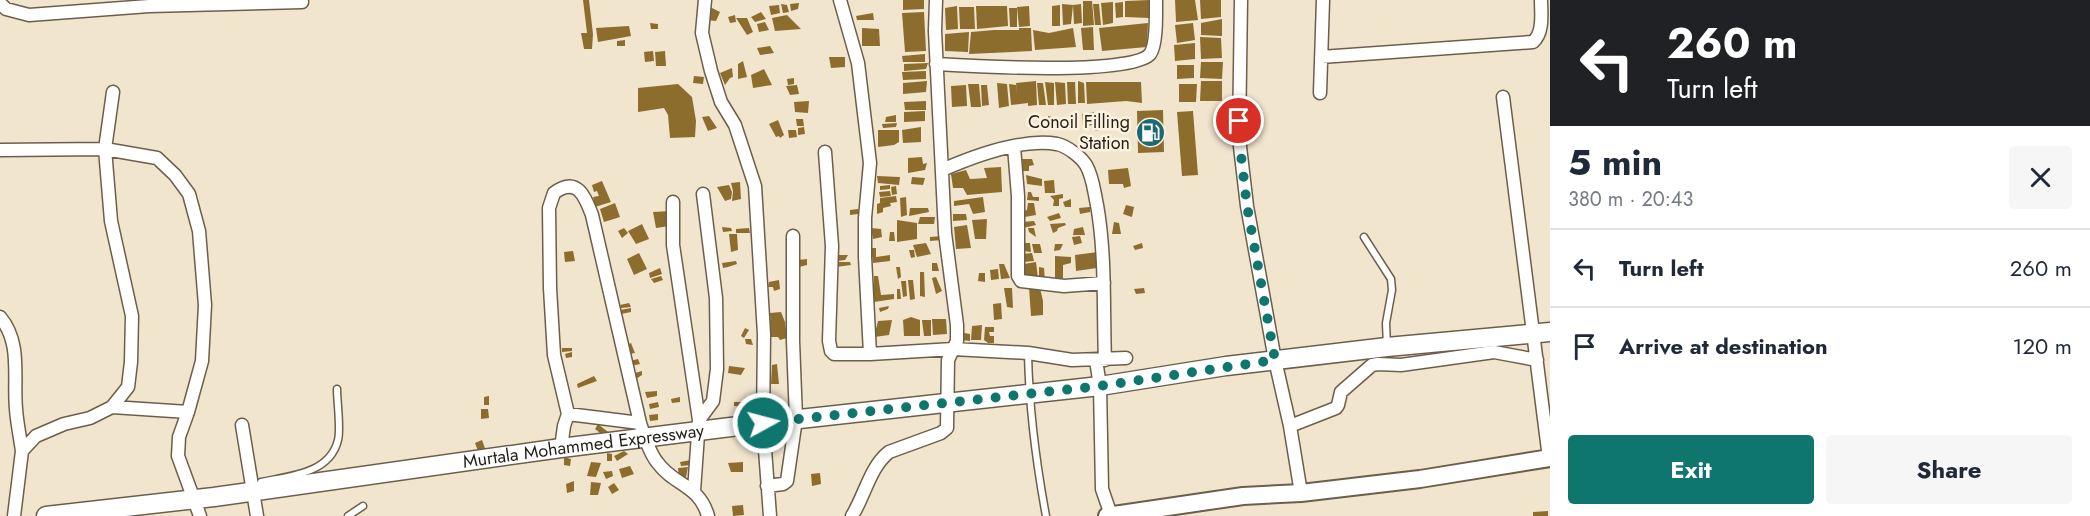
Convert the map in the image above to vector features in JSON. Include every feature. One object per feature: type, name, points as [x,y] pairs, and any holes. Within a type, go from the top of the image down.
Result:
[{"type":"main road","name":"Murtala Mohammed Expressway","points":[[46,516],[197,508],[252,487],[561,448],[643,431],[763,423],[1100,386],[1275,360],[1387,356],[1550,332]]},
{"type":"main road","points":[[1109,516],[1243,496],[1301,494],[1420,479],[1549,458]]},
{"type":"street","points":[[705,0],[702,33],[711,71],[722,102],[735,125],[755,186],[764,334],[763,423],[770,516]]},
{"type":"street","points":[[840,0],[858,63],[870,163],[865,218],[870,354]]},
{"type":"street","points":[[852,516],[882,457],[889,452],[941,433],[947,428],[948,360],[957,341],[957,325],[945,233],[936,64],[936,0]]},
{"type":"street","points":[[936,64],[1042,68],[1108,66],[1144,59],[1153,48],[1156,0]]},
{"type":"street","points":[[1241,0],[1239,138],[1247,206],[1301,494]]},
{"type":"street","points":[[1320,93],[1323,0]]},
{"type":"street","points":[[1321,57],[1533,42],[1539,36],[1541,0]]},
{"type":"street","points":[[0,3],[6,9],[29,15],[149,6],[302,2]]},
{"type":"street","points":[[22,451],[36,436],[64,424],[90,418],[112,407],[128,387],[132,316],[111,221],[105,148],[113,92]]},
{"type":"street","points":[[1503,97],[1549,458]]},
{"type":"street","points":[[942,170],[968,158],[1014,147],[1059,144],[1078,156],[1086,165],[1092,180],[1100,221],[1104,283],[1100,386],[1102,489],[1109,516]]},
{"type":"street","points":[[1014,147],[1018,276],[1021,281],[1064,286],[1104,283]]},
{"type":"street","points":[[0,150],[105,148],[157,158],[175,175],[189,194],[199,231],[205,305],[202,361],[179,437],[178,456],[197,508]]},
{"type":"street","points":[[825,152],[832,246],[829,341],[834,354],[953,349],[1028,352],[1072,360],[1126,358]]},
{"type":"street","points":[[561,448],[568,414],[554,355],[549,208],[554,193],[567,186],[576,188],[585,198],[592,215],[643,431],[657,462],[672,477],[694,491],[704,503],[708,516]]},
{"type":"street","points":[[698,426],[713,401],[717,369],[716,298],[703,194]]},
{"type":"street","points":[[672,202],[673,245],[698,426],[694,491]]},
{"type":"street","points":[[767,486],[783,484],[787,481],[796,419],[793,236]]},
{"type":"street","points":[[0,317],[12,336],[16,409],[22,451],[14,516]]},
{"type":"street","points":[[1290,426],[1336,408],[1341,392],[1372,365],[1387,356],[1401,365],[1494,352],[1537,360]]},
{"type":"street","points":[[112,407],[188,412]]},
{"type":"street","points":[[568,414],[643,431]]},
{"type":"street","points":[[243,425],[257,516]]},
{"type":"lane","points":[[1364,237],[1390,279],[1392,290],[1386,324],[1387,356]]},
{"type":"lane","points":[[1028,352],[1028,393],[1036,461],[1046,516]]},
{"type":"lane","points":[[252,487],[307,472],[328,459],[338,440],[337,389]]},
{"type":"lane","points":[[348,516],[363,506]]},
{"type":"building","points":[[583,0],[589,0],[593,34],[592,49],[584,49],[581,33],[587,33]]},
{"type":"building","points":[[903,0],[924,0],[924,9],[903,10]]},
{"type":"building","points":[[1150,0],[1149,18],[1125,17],[1125,1]]},
{"type":"building","points":[[1175,0],[1195,0],[1198,20],[1176,22]]},
{"type":"building","points":[[1200,0],[1221,0],[1221,17],[1201,19]]},
{"type":"building","points":[[1083,1],[1092,1],[1094,25],[1083,26]]},
{"type":"building","points":[[1113,2],[1113,23],[1103,25],[1101,3]]},
{"type":"building","points":[[1123,2],[1123,17],[1116,18],[1115,3]]},
{"type":"building","points":[[799,3],[798,9],[791,11],[790,4]]},
{"type":"building","points":[[781,4],[787,5],[789,12],[783,13]]},
{"type":"building","points":[[1062,4],[1073,5],[1071,24],[1063,25]]},
{"type":"building","points":[[1081,4],[1082,23],[1074,24],[1073,5]]},
{"type":"building","points":[[1093,4],[1099,4],[1101,25],[1095,25]]},
{"type":"building","points":[[779,5],[780,13],[771,15],[769,6]]},
{"type":"building","points":[[1060,5],[1060,26],[1052,26],[1052,6]]},
{"type":"building","points":[[957,6],[958,29],[946,30],[945,8]]},
{"type":"building","points":[[976,6],[1007,6],[1008,26],[977,29]]},
{"type":"building","points":[[1029,6],[1030,26],[1019,27],[1017,7]]},
{"type":"building","points":[[710,7],[720,12],[716,21],[707,20]]},
{"type":"building","points":[[959,7],[974,7],[975,29],[960,29]]},
{"type":"building","points":[[1009,8],[1017,8],[1017,27],[1010,27]]},
{"type":"building","points":[[761,12],[766,19],[755,22],[751,17]]},
{"type":"building","points":[[924,12],[926,51],[905,52],[902,13]]},
{"type":"building","points":[[873,13],[874,20],[857,20],[856,16]]},
{"type":"building","points":[[735,15],[736,22],[730,23],[728,17]]},
{"type":"building","points":[[787,15],[801,29],[775,31],[772,18]]},
{"type":"building","points":[[736,18],[747,18],[753,32],[747,35]]},
{"type":"building","points":[[1222,19],[1222,36],[1201,35],[1201,23]]},
{"type":"building","points":[[765,22],[769,30],[759,32],[757,24]]},
{"type":"building","points":[[650,23],[658,24],[658,29],[651,29]]},
{"type":"building","points":[[1148,23],[1147,47],[1102,51],[1099,28]]},
{"type":"building","points":[[1193,23],[1195,40],[1177,43],[1175,25]]},
{"type":"building","points":[[629,26],[631,36],[598,42],[596,28]]},
{"type":"building","points":[[1093,27],[1094,50],[1083,50],[1081,28]]},
{"type":"building","points":[[862,28],[879,29],[880,46],[862,46]]},
{"type":"building","points":[[1019,28],[1031,28],[1032,51],[969,54],[971,32],[1019,30]]},
{"type":"building","points":[[1073,28],[1076,47],[1035,50],[1033,30],[1049,33]]},
{"type":"building","points":[[969,32],[968,52],[945,51],[945,34]]},
{"type":"building","points":[[1200,37],[1221,38],[1222,58],[1201,59]]},
{"type":"building","points":[[625,40],[625,46],[617,46],[617,41]]},
{"type":"building","points":[[1195,43],[1195,59],[1175,61],[1174,45]]},
{"type":"building","points":[[770,46],[774,53],[760,55],[757,48]]},
{"type":"building","points":[[653,51],[654,61],[645,62],[644,52]]},
{"type":"building","points":[[665,51],[666,66],[656,66],[655,52]]},
{"type":"building","points":[[925,54],[925,62],[903,62],[902,56]]},
{"type":"building","points":[[829,57],[845,57],[845,67],[831,68]]},
{"type":"building","points":[[743,61],[747,77],[738,79],[738,64]]},
{"type":"building","points":[[1201,62],[1223,62],[1222,79],[1200,78]]},
{"type":"building","points":[[928,63],[926,69],[904,71],[904,64]]},
{"type":"building","points":[[1177,65],[1194,65],[1194,78],[1177,79]]},
{"type":"building","points":[[732,68],[733,77],[725,85],[720,73]]},
{"type":"building","points":[[764,69],[772,85],[753,88],[751,75]]},
{"type":"building","points":[[926,71],[926,79],[903,80],[902,72]]},
{"type":"building","points":[[694,76],[704,77],[703,84],[693,83]]},
{"type":"building","points":[[794,78],[794,84],[788,85],[787,79]]},
{"type":"building","points":[[927,81],[926,92],[903,94],[903,83]]},
{"type":"building","points":[[1036,81],[1037,105],[1028,106],[1028,103],[1011,105],[1009,84],[1016,85],[1017,94],[1016,83]]},
{"type":"building","points":[[1078,81],[1084,83],[1085,103],[1078,103]]},
{"type":"building","points":[[1201,81],[1222,81],[1222,101],[1200,101]]},
{"type":"building","points":[[1045,82],[1054,83],[1054,105],[1048,105]]},
{"type":"building","points":[[1055,82],[1065,83],[1066,104],[1057,105]]},
{"type":"building","points":[[1067,82],[1075,82],[1076,104],[1068,104]]},
{"type":"building","points":[[1086,82],[1141,82],[1142,103],[1126,101],[1087,104]]},
{"type":"building","points":[[997,83],[1007,84],[1009,106],[999,108]]},
{"type":"building","points":[[1037,83],[1043,83],[1046,105],[1039,105]]},
{"type":"building","points":[[678,84],[692,97],[696,121],[695,137],[670,138],[668,115],[664,108],[638,112],[638,88]]},
{"type":"building","points":[[968,84],[979,84],[981,107],[971,107]]},
{"type":"building","points":[[1179,84],[1197,84],[1196,102],[1179,102]]},
{"type":"building","points":[[797,85],[799,94],[790,95],[786,86]]},
{"type":"building","points":[[966,85],[967,106],[952,107],[951,86]]},
{"type":"building","points":[[981,85],[987,85],[989,105],[982,106]]},
{"type":"building","points":[[809,101],[808,113],[795,112],[794,102]]},
{"type":"building","points":[[926,101],[926,110],[905,110],[904,102]]},
{"type":"building","name":"Conoil Filling Station","points":[[1163,110],[1164,152],[1138,153],[1137,111]]},
{"type":"building","points":[[925,111],[925,121],[904,122],[904,112]]},
{"type":"building","name":"Conoil Filling Station","points":[[1193,111],[1198,175],[1182,176],[1177,112]]},
{"type":"building","points":[[1094,112],[1094,125],[1083,126],[1082,114]]},
{"type":"building","points":[[896,115],[896,122],[885,122],[886,117]]},
{"type":"building","points":[[709,116],[717,128],[708,131],[702,117]]},
{"type":"building","points":[[1048,116],[1053,117],[1053,127],[1049,127]]},
{"type":"building","points":[[1103,116],[1104,129],[1095,131],[1095,117]]},
{"type":"building","points":[[796,119],[803,119],[804,126],[797,126]]},
{"type":"building","points":[[778,120],[784,135],[780,138],[776,137],[769,124]]},
{"type":"building","points":[[897,123],[896,127],[883,128],[882,124]]},
{"type":"building","points":[[804,127],[805,134],[798,135],[798,128]]},
{"type":"building","points":[[921,127],[921,142],[903,143],[902,130]]},
{"type":"building","points":[[788,130],[796,130],[797,137],[789,138]]},
{"type":"building","points":[[878,130],[899,130],[899,142],[878,147]]},
{"type":"building","points":[[922,157],[923,164],[927,163],[925,170],[908,173],[908,158]]},
{"type":"building","points":[[1022,159],[1032,159],[1034,165],[1029,166],[1029,171],[1023,171]]},
{"type":"building","points":[[1001,167],[1002,192],[967,195],[963,188],[953,188],[951,174],[966,170],[970,179],[987,178],[984,168]]},
{"type":"building","points":[[1128,168],[1131,186],[1124,188],[1123,184],[1109,184],[1108,170]]},
{"type":"building","points":[[1026,175],[1042,179],[1042,186],[1027,184]]},
{"type":"building","points":[[877,176],[900,177],[899,185],[878,183]]},
{"type":"building","points":[[912,177],[925,178],[923,185],[911,184]]},
{"type":"building","points":[[1054,180],[1055,193],[1045,193],[1044,181]]},
{"type":"building","points":[[602,181],[611,202],[595,207],[593,197],[599,196],[597,191],[594,192],[592,185]]},
{"type":"building","points":[[740,182],[741,199],[732,201],[731,183]]},
{"type":"building","points":[[729,185],[732,192],[731,199],[725,201],[717,187]]},
{"type":"building","points":[[890,185],[890,189],[880,190],[880,186]]},
{"type":"building","points":[[896,186],[897,194],[892,195],[891,187]]},
{"type":"building","points":[[890,191],[891,196],[880,197],[879,192]]},
{"type":"building","points":[[1028,192],[1031,192],[1033,197],[1039,197],[1039,201],[1027,200]]},
{"type":"building","points":[[1063,194],[1063,198],[1059,199],[1059,206],[1053,206],[1054,200],[1050,196]]},
{"type":"building","points":[[896,196],[897,202],[890,203],[891,206],[883,208],[883,212],[877,214],[877,204],[880,203],[880,198]]},
{"type":"building","points":[[906,197],[907,215],[901,217],[900,198]]},
{"type":"building","points":[[983,197],[985,212],[973,214],[969,204],[954,206],[954,201]]},
{"type":"building","points":[[1071,199],[1071,207],[1065,207],[1063,202]]},
{"type":"building","points":[[615,203],[620,217],[604,222],[600,209]]},
{"type":"building","points":[[1028,203],[1034,203],[1036,215],[1025,217],[1023,211],[1027,210]]},
{"type":"building","points":[[1126,205],[1134,207],[1132,217],[1123,214]]},
{"type":"building","points":[[1090,207],[1090,212],[1080,214],[1079,208]]},
{"type":"building","points":[[910,208],[928,208],[929,212],[909,216]]},
{"type":"building","points":[[858,209],[858,214],[850,215],[850,210]]},
{"type":"building","points":[[671,211],[670,226],[656,228],[653,212]]},
{"type":"building","points":[[1059,213],[1061,218],[1050,221],[1047,217]]},
{"type":"building","points":[[953,214],[966,214],[967,220],[953,221]]},
{"type":"building","points":[[920,217],[935,217],[934,224],[918,224]]},
{"type":"building","points":[[987,219],[986,239],[975,239],[972,220]]},
{"type":"building","points":[[897,220],[917,223],[917,239],[897,242]]},
{"type":"building","points":[[1034,221],[1036,225],[1023,228],[1022,222]]},
{"type":"building","points":[[1114,222],[1119,223],[1121,234],[1112,234]]},
{"type":"building","points":[[1065,223],[1066,225],[1053,233],[1050,224]]},
{"type":"building","points":[[642,224],[649,239],[636,244],[628,231]]},
{"type":"building","points":[[967,225],[971,248],[956,249],[954,227]]},
{"type":"building","points":[[722,227],[731,228],[732,231],[723,232]]},
{"type":"building","points":[[1083,227],[1085,235],[1073,235],[1074,229]]},
{"type":"building","points":[[624,228],[628,233],[622,238],[618,231]]},
{"type":"building","points":[[749,228],[750,233],[736,233],[736,229]]},
{"type":"building","points":[[871,228],[881,229],[882,237],[873,239]]},
{"type":"building","points":[[1028,228],[1034,228],[1036,237],[1029,232]]},
{"type":"building","points":[[890,232],[894,232],[895,241],[889,241]]},
{"type":"building","points":[[729,234],[737,234],[738,250],[731,252]]},
{"type":"building","points":[[942,236],[942,240],[930,241],[930,237]]},
{"type":"building","points":[[1080,236],[1082,243],[1074,245],[1072,237]]},
{"type":"building","points":[[926,243],[931,254],[917,257],[913,245]]},
{"type":"building","points":[[1022,243],[1030,243],[1031,252],[1023,251]]},
{"type":"building","points":[[1142,243],[1143,248],[1135,250],[1133,246]]},
{"type":"building","points":[[1032,244],[1040,244],[1042,253],[1034,253]]},
{"type":"building","points":[[1055,244],[1063,244],[1060,250],[1054,251]]},
{"type":"building","points":[[871,248],[876,248],[876,257],[890,255],[890,261],[873,263]]},
{"type":"building","points":[[909,250],[914,250],[915,257],[911,258]]},
{"type":"building","points":[[573,251],[575,261],[565,262],[564,252]]},
{"type":"building","points":[[1098,252],[1097,268],[1076,271],[1075,255]]},
{"type":"building","points":[[639,253],[647,269],[634,275],[627,259]]},
{"type":"building","points":[[1032,253],[1034,261],[1023,262],[1022,254]]},
{"type":"building","points":[[836,255],[848,255],[845,260],[837,261]]},
{"type":"building","points":[[1055,256],[1071,257],[1071,263],[1063,265],[1063,278],[1055,280]]},
{"type":"building","points":[[807,259],[807,265],[799,267],[798,260]]},
{"type":"building","points":[[736,261],[737,264],[723,268],[722,263]]},
{"type":"building","points":[[836,262],[850,262],[851,265],[836,267]]},
{"type":"building","points":[[1036,262],[1038,278],[1025,277],[1024,264]]},
{"type":"building","points":[[932,263],[937,263],[939,271],[932,271]]},
{"type":"building","points":[[999,264],[1004,264],[1010,278],[1001,279]]},
{"type":"building","points":[[896,267],[900,267],[901,277],[898,279]]},
{"type":"building","points":[[1039,267],[1044,268],[1045,281],[1039,280]]},
{"type":"building","points":[[660,268],[662,274],[650,278],[649,273]]},
{"type":"building","points":[[998,269],[999,279],[991,280],[990,270]]},
{"type":"building","points":[[920,272],[924,272],[925,297],[920,296]]},
{"type":"building","points":[[979,273],[985,273],[985,282],[978,281]]},
{"type":"building","points":[[661,276],[663,280],[654,283],[651,279]]},
{"type":"building","points":[[874,276],[878,276],[881,295],[894,294],[894,299],[874,302]]},
{"type":"building","points":[[936,277],[942,291],[936,294],[932,278]]},
{"type":"building","points":[[779,280],[780,289],[774,291],[773,287],[768,287],[769,282]]},
{"type":"building","points":[[908,280],[913,280],[915,299],[910,300]]},
{"type":"building","points":[[901,281],[906,281],[907,296],[903,297]]},
{"type":"building","points":[[1029,287],[1040,288],[1043,315],[1031,316]]},
{"type":"building","points":[[1004,288],[1012,288],[1013,308],[1007,307]]},
{"type":"building","points":[[1144,288],[1145,293],[1136,294],[1134,289]]},
{"type":"building","points":[[897,289],[900,289],[901,299],[897,299]]},
{"type":"building","points":[[629,303],[631,307],[621,308],[620,305]]},
{"type":"building","points":[[1001,303],[1002,319],[994,320],[993,304]]},
{"type":"building","points":[[889,306],[888,309],[880,312],[879,308]]},
{"type":"building","points":[[631,308],[631,312],[621,314],[620,310]]},
{"type":"building","points":[[781,312],[787,338],[780,340],[778,337],[771,337],[770,313]]},
{"type":"building","points":[[911,317],[920,320],[920,336],[904,336],[903,320]]},
{"type":"building","points":[[932,319],[946,319],[947,334],[933,335]]},
{"type":"building","points":[[892,320],[889,335],[874,337],[878,321]]},
{"type":"building","points":[[922,320],[931,320],[931,336],[924,336]]},
{"type":"building","points":[[982,325],[981,340],[971,340],[972,326]]},
{"type":"building","points":[[985,327],[994,327],[994,332],[989,332],[990,336],[994,336],[994,343],[984,340]]},
{"type":"building","points":[[745,328],[749,330],[744,338],[741,336]]},
{"type":"building","points":[[964,333],[970,334],[970,341],[962,340]]},
{"type":"building","points":[[745,339],[751,339],[753,345],[746,344]]},
{"type":"building","points":[[631,343],[635,353],[629,354],[627,345]]},
{"type":"building","points":[[562,348],[572,348],[572,351],[562,352]]},
{"type":"building","points":[[572,352],[572,357],[566,358],[565,354]]},
{"type":"building","points":[[638,359],[640,364],[631,366],[630,361]]},
{"type":"building","points":[[777,364],[779,384],[771,384],[772,365]]},
{"type":"building","points":[[729,366],[745,368],[741,375],[728,373]]},
{"type":"building","points":[[642,371],[642,375],[636,379],[635,373]]},
{"type":"building","points":[[594,376],[597,381],[578,388],[577,384]]},
{"type":"building","points":[[657,391],[657,396],[647,398],[645,392]]},
{"type":"building","points":[[489,396],[489,405],[484,405],[484,397]]},
{"type":"building","points":[[680,397],[680,402],[672,403],[671,399]]},
{"type":"building","points":[[658,402],[659,407],[650,409],[649,404]]},
{"type":"building","points":[[734,402],[745,402],[745,407],[734,406]]},
{"type":"building","points":[[481,409],[488,409],[489,418],[481,419]]},
{"type":"building","points":[[658,414],[658,420],[650,421],[649,415]]},
{"type":"building","points":[[598,424],[608,432],[604,442],[598,437],[600,433],[595,429]]},
{"type":"building","points":[[482,440],[486,451],[479,454],[475,443]]},
{"type":"building","points":[[624,451],[628,454],[617,461],[614,456]]},
{"type":"building","points":[[607,453],[612,454],[612,461],[607,461]]},
{"type":"building","points":[[564,457],[571,459],[570,466],[564,465]]},
{"type":"building","points":[[691,460],[692,465],[681,466],[680,462]]},
{"type":"building","points":[[591,462],[601,463],[596,477],[587,476]]},
{"type":"building","points":[[743,462],[743,472],[731,472],[728,463]]},
{"type":"building","points":[[630,466],[634,474],[622,478],[619,469]]},
{"type":"building","points":[[688,467],[686,477],[679,478],[678,468]]},
{"type":"building","points":[[612,471],[613,476],[606,479],[603,472]]},
{"type":"building","points":[[820,473],[821,484],[812,486],[811,474]]},
{"type":"building","points":[[574,481],[574,491],[567,493],[566,484]]},
{"type":"building","points":[[591,482],[601,483],[598,495],[590,495]]},
{"type":"building","points":[[614,483],[619,490],[612,494],[608,487]]},
{"type":"building","points":[[743,505],[744,515],[733,516],[732,506]]},
{"type":"building","points":[[1548,511],[1548,516],[1533,516],[1533,512]]},
{"type":"place","name":"Conoil Filling Station","points":[[1151,132]]},
{"type":"route","points":[[763,423],[1100,386],[1275,360],[1247,206],[1239,121]]}]
